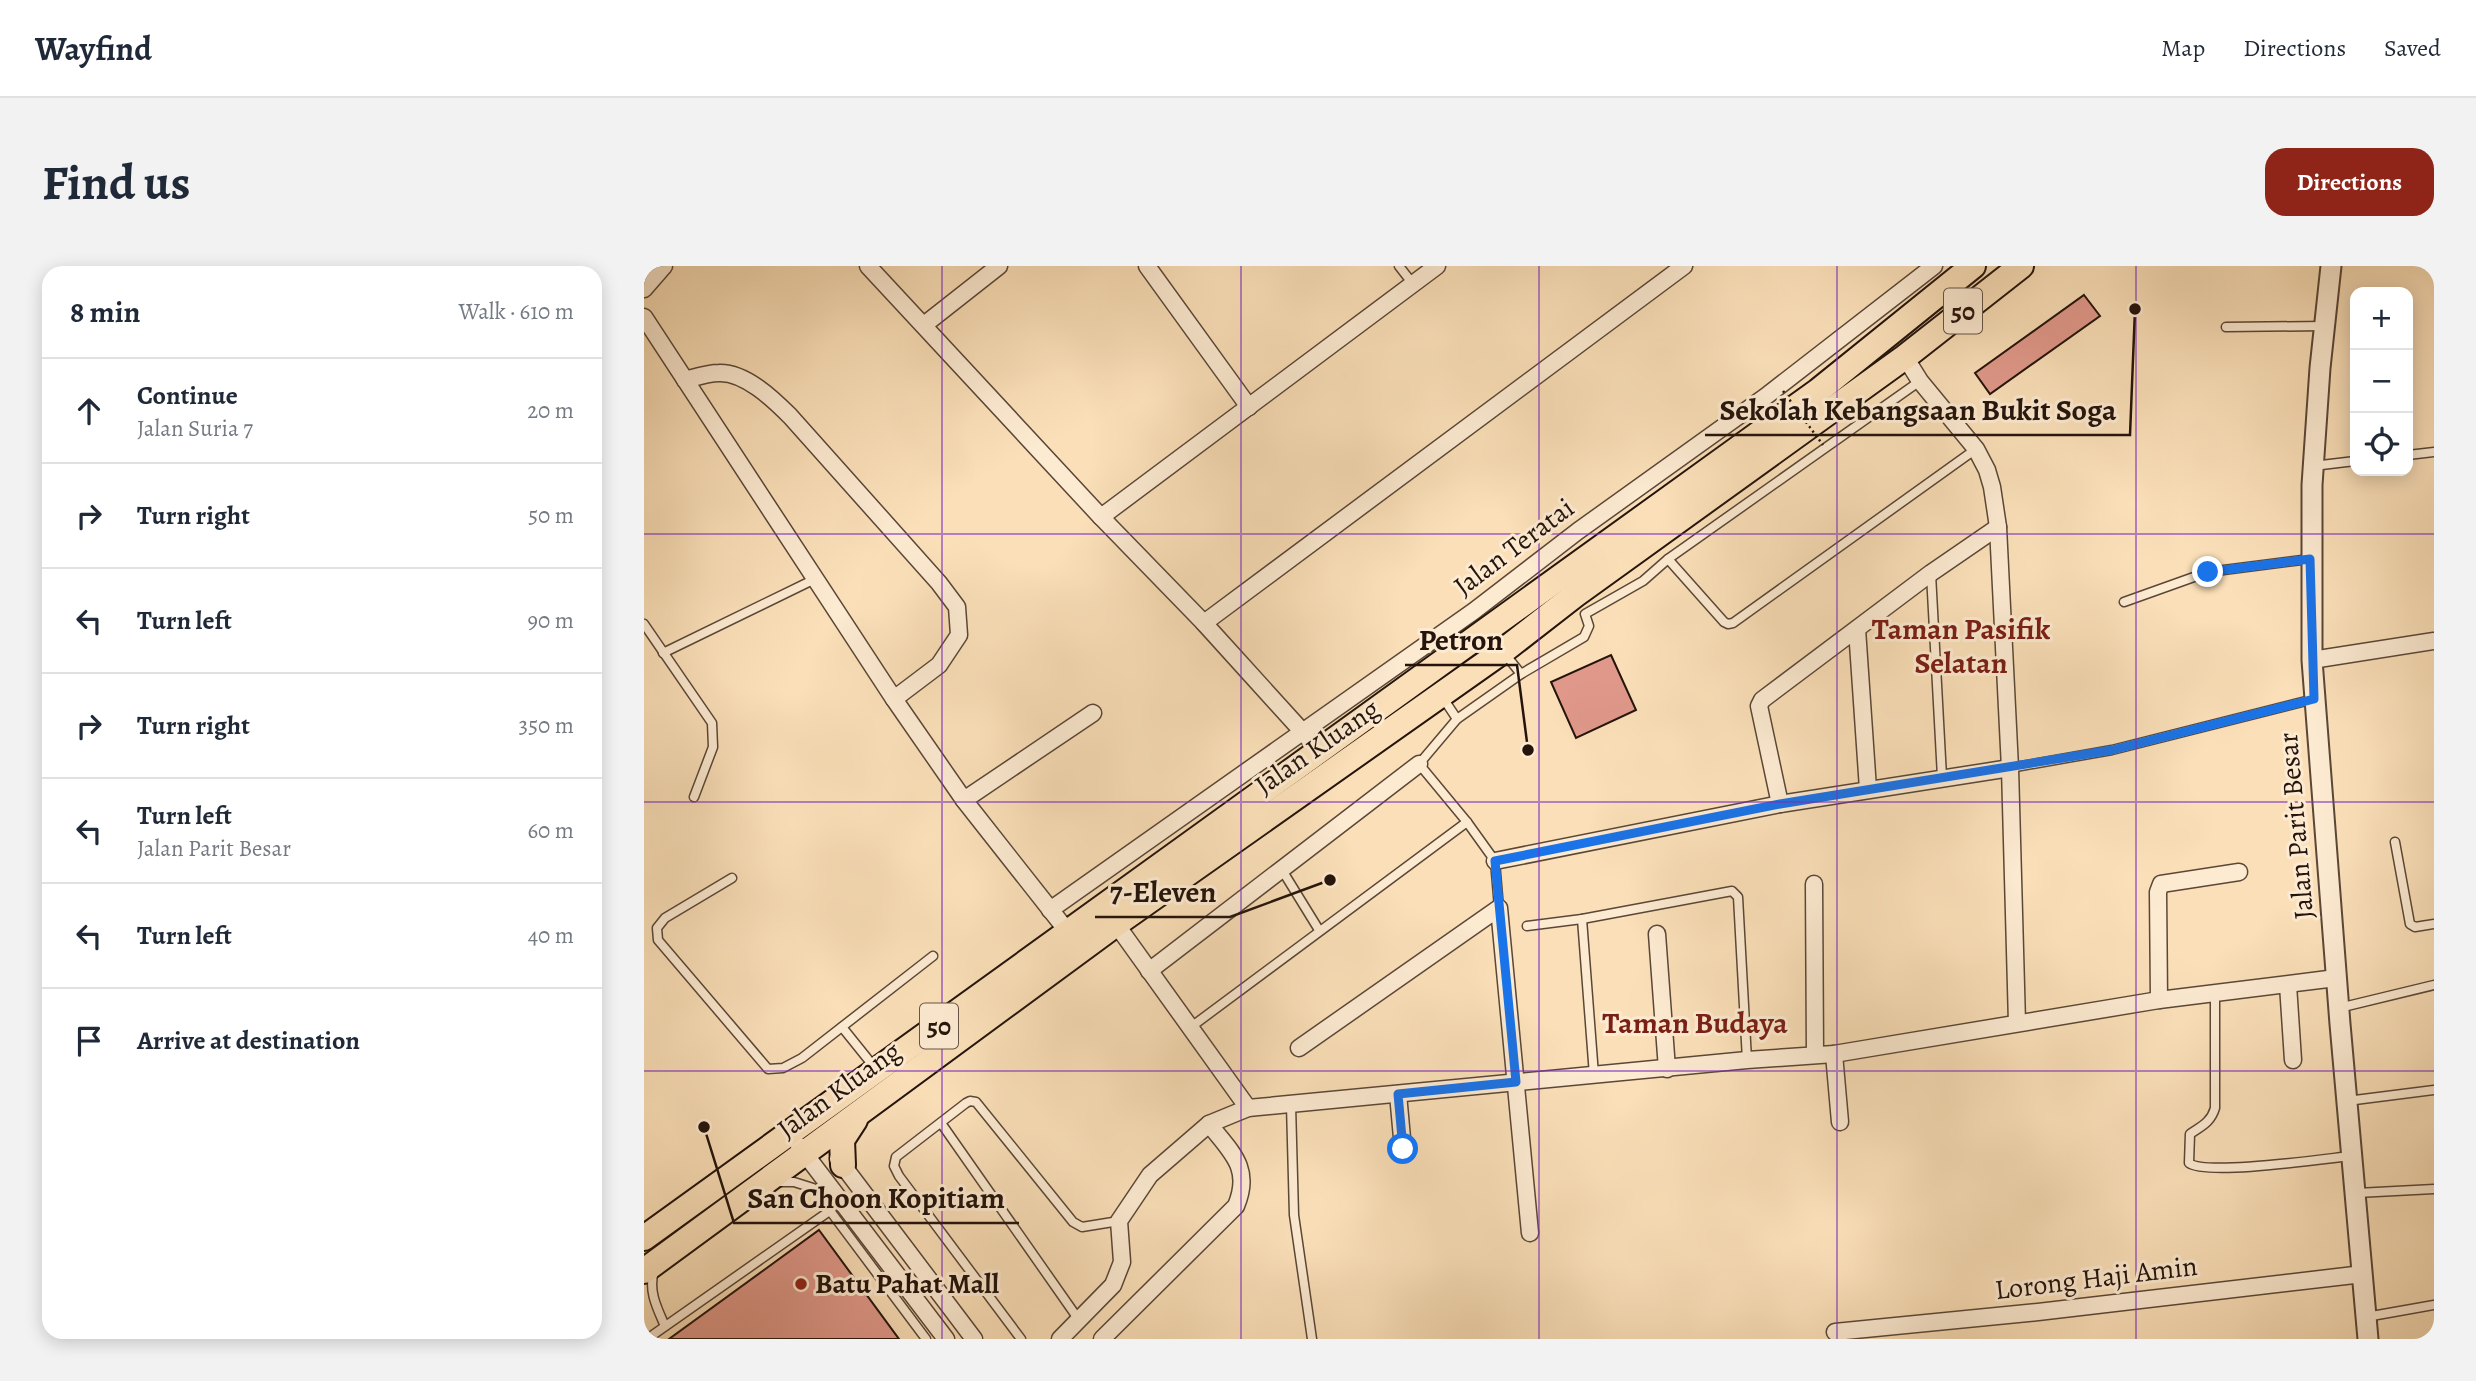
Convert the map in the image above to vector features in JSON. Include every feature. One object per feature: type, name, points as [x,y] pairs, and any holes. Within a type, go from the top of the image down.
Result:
[{"type":"highway","name":"Jalan Kluang","points":[[650,1266],[765,1181],[807,1136],[877,1071],[1320,751],[1585,540],[1818,391],[1973,266]]},
{"type":"highway","name":"Jalan Kluang","points":[[644,1238],[807,1136],[867,1107],[1116,924],[1440,695],[1503,651],[1580,605],[1596,581],[1905,357],[2021,266]]},
{"type":"highway","points":[[843,1165],[842,1140],[848,1127],[867,1107]]},
{"type":"street","points":[[644,289],[664,266]]},
{"type":"street","points":[[868,266],[1101,517],[1204,623],[1320,751]]},
{"type":"street","points":[[924,325],[999,266]]},
{"type":"street","points":[[1147,266],[1249,407]]},
{"type":"street","points":[[1101,517],[1437,266]]},
{"type":"street","points":[[1204,623],[1684,266]]},
{"type":"street","name":"Jalan Teratai","points":[[1049,910],[1474,611],[1585,540],[1934,266]]},
{"type":"street","name":"Jalan Parit Besar","points":[[2331,266],[2312,467],[2310,559],[2321,659],[2314,699],[2336,978],[2344,1007],[2351,1156],[2364,1192],[2363,1274],[2374,1316],[2368,1339]]},
{"type":"street","points":[[644,317],[894,699],[964,800],[1068,932]]},
{"type":"street","points":[[1905,357],[1920,381],[1976,449],[1992,486],[1998,527],[2010,768],[2017,1023]]},
{"type":"street","points":[[685,380],[720,372],[746,381],[767,394],[790,416],[939,583],[957,607],[959,635],[939,665],[894,699]]},
{"type":"street","points":[[1780,804],[1759,706],[1767,695],[1931,573],[1998,527]]},
{"type":"street","points":[[1857,629],[1868,789]]},
{"type":"street","points":[[2321,659],[2434,641]]},
{"type":"street","points":[[964,800],[1093,713]]},
{"type":"street","points":[[1149,971],[1419,764]]},
{"type":"street","points":[[1495,861],[1780,804],[2010,768]]},
{"type":"street","points":[[2160,1000],[2158,892],[2161,884],[2239,872]]},
{"type":"street","points":[[1814,884],[1815,1054]]},
{"type":"street","points":[[1300,1048],[1499,908],[1530,1233]]},
{"type":"street","points":[[1116,924],[1248,1108]]},
{"type":"street","points":[[1657,934],[1667,1069]]},
{"type":"street","points":[[1059,1339],[1113,1285],[1122,1262],[1119,1221],[1150,1175],[1209,1124],[1248,1108],[1834,1054],[2160,1000],[2336,978]]},
{"type":"street","points":[[2288,985],[2293,1060]]},
{"type":"street","points":[[1834,1054],[1840,1122]]},
{"type":"street","points":[[1398,1094],[1403,1149]]},
{"type":"street","points":[[1102,1339],[1236,1206],[1242,1192],[1243,1178],[1239,1162],[1209,1124]]},
{"type":"street","points":[[807,1136],[843,1165],[974,1339]]},
{"type":"street","points":[[807,1136],[946,1339]]},
{"type":"street","name":"Lorong Haji Amin","points":[[1835,1332],[2038,1312],[2363,1274]]},
{"type":"lane","points":[[1399,266],[1413,284]]},
{"type":"lane","points":[[2226,327],[2325,326]]},
{"type":"lane","points":[[1499,908],[1495,861],[1419,764],[1457,719],[1521,674],[1584,638],[1589,626],[1580,605],[1620,594],[1643,581],[1668,559],[1920,381]]},
{"type":"lane","points":[[1668,559],[1724,622],[1733,623],[1976,449]]},
{"type":"lane","points":[[2413,454],[2434,452]]},
{"type":"lane","points":[[2312,467],[2350,462]]},
{"type":"lane","points":[[2124,602],[2208,572],[2310,559]]},
{"type":"lane","points":[[1931,573],[1942,777]]},
{"type":"lane","points":[[663,653],[817,578]]},
{"type":"lane","points":[[1596,581],[1605,589],[1620,594]]},
{"type":"lane","points":[[644,624],[712,723],[713,747],[694,797]]},
{"type":"lane","points":[[1503,651],[1521,674]]},
{"type":"lane","points":[[1440,695],[1457,719]]},
{"type":"lane","points":[[2010,768],[2112,750],[2314,699]]},
{"type":"lane","points":[[1191,1027],[1467,822]]},
{"type":"lane","points":[[2395,842],[2410,924],[2415,927],[2434,924]]},
{"type":"lane","points":[[1282,870],[1319,930]]},
{"type":"lane","points":[[732,878],[665,918],[657,928],[658,940],[768,1069],[783,1068],[802,1058],[933,956]]},
{"type":"lane","points":[[1527,926],[1735,892],[1738,897],[1747,1060]]},
{"type":"lane","points":[[1582,919],[1594,1075]]},
{"type":"lane","points":[[2344,1007],[2434,985]]},
{"type":"lane","points":[[2216,994],[2215,1108],[2207,1124],[2190,1134],[2189,1163],[2197,1167],[2246,1168],[2351,1156]]},
{"type":"lane","points":[[842,1027],[877,1071]]},
{"type":"lane","points":[[2347,1101],[2434,1090]]},
{"type":"lane","points":[[1021,1339],[899,1176],[894,1166],[895,1157],[966,1103],[976,1102],[1073,1222],[1082,1227],[1119,1221]]},
{"type":"lane","points":[[1291,1105],[1294,1215],[1312,1339]]},
{"type":"lane","points":[[941,1123],[1079,1320]]},
{"type":"lane","points":[[765,1181],[794,1182],[813,1188],[926,1339]]},
{"type":"lane","points":[[2364,1192],[2434,1189]]},
{"type":"lane","points":[[646,1339],[831,1210]]},
{"type":"lane","points":[[650,1266],[653,1297],[665,1326]]},
{"type":"lane","points":[[2374,1316],[2434,1305]]},
{"type":"path","points":[[1783,391],[1823,445]]},
{"type":"building","points":[[2084,295],[2100,316],[1990,394],[1975,373]]},
{"type":"building","points":[[1611,655],[1636,710],[1576,738],[1551,682]]},
{"type":"building","name":"Batu Pahat Mall","points":[[819,1230],[899,1339],[669,1339]]},
{"type":"place","name":"Sekolah Kebangsaan Bukit Soga","points":[[2135,309]]},
{"type":"place","name":"Petron","points":[[1528,750]]},
{"type":"place","name":"7-Eleven","points":[[1330,880]]},
{"type":"place","name":"San Choon Kopitiam","points":[[704,1127]]},
{"type":"place","name":"Batu Pahat Mall","points":[[801,1284]]},
{"type":"district","name":"Taman Pasifik Selatan","points":[[1961,646]]},
{"type":"district","name":"Taman Budaya","points":[[1695,1023]]},
{"type":"route","points":[[1403,1149],[1398,1094],[1516,1082],[1495,861],[1780,804],[2112,750],[2314,699],[2310,559],[2208,572]]}]
